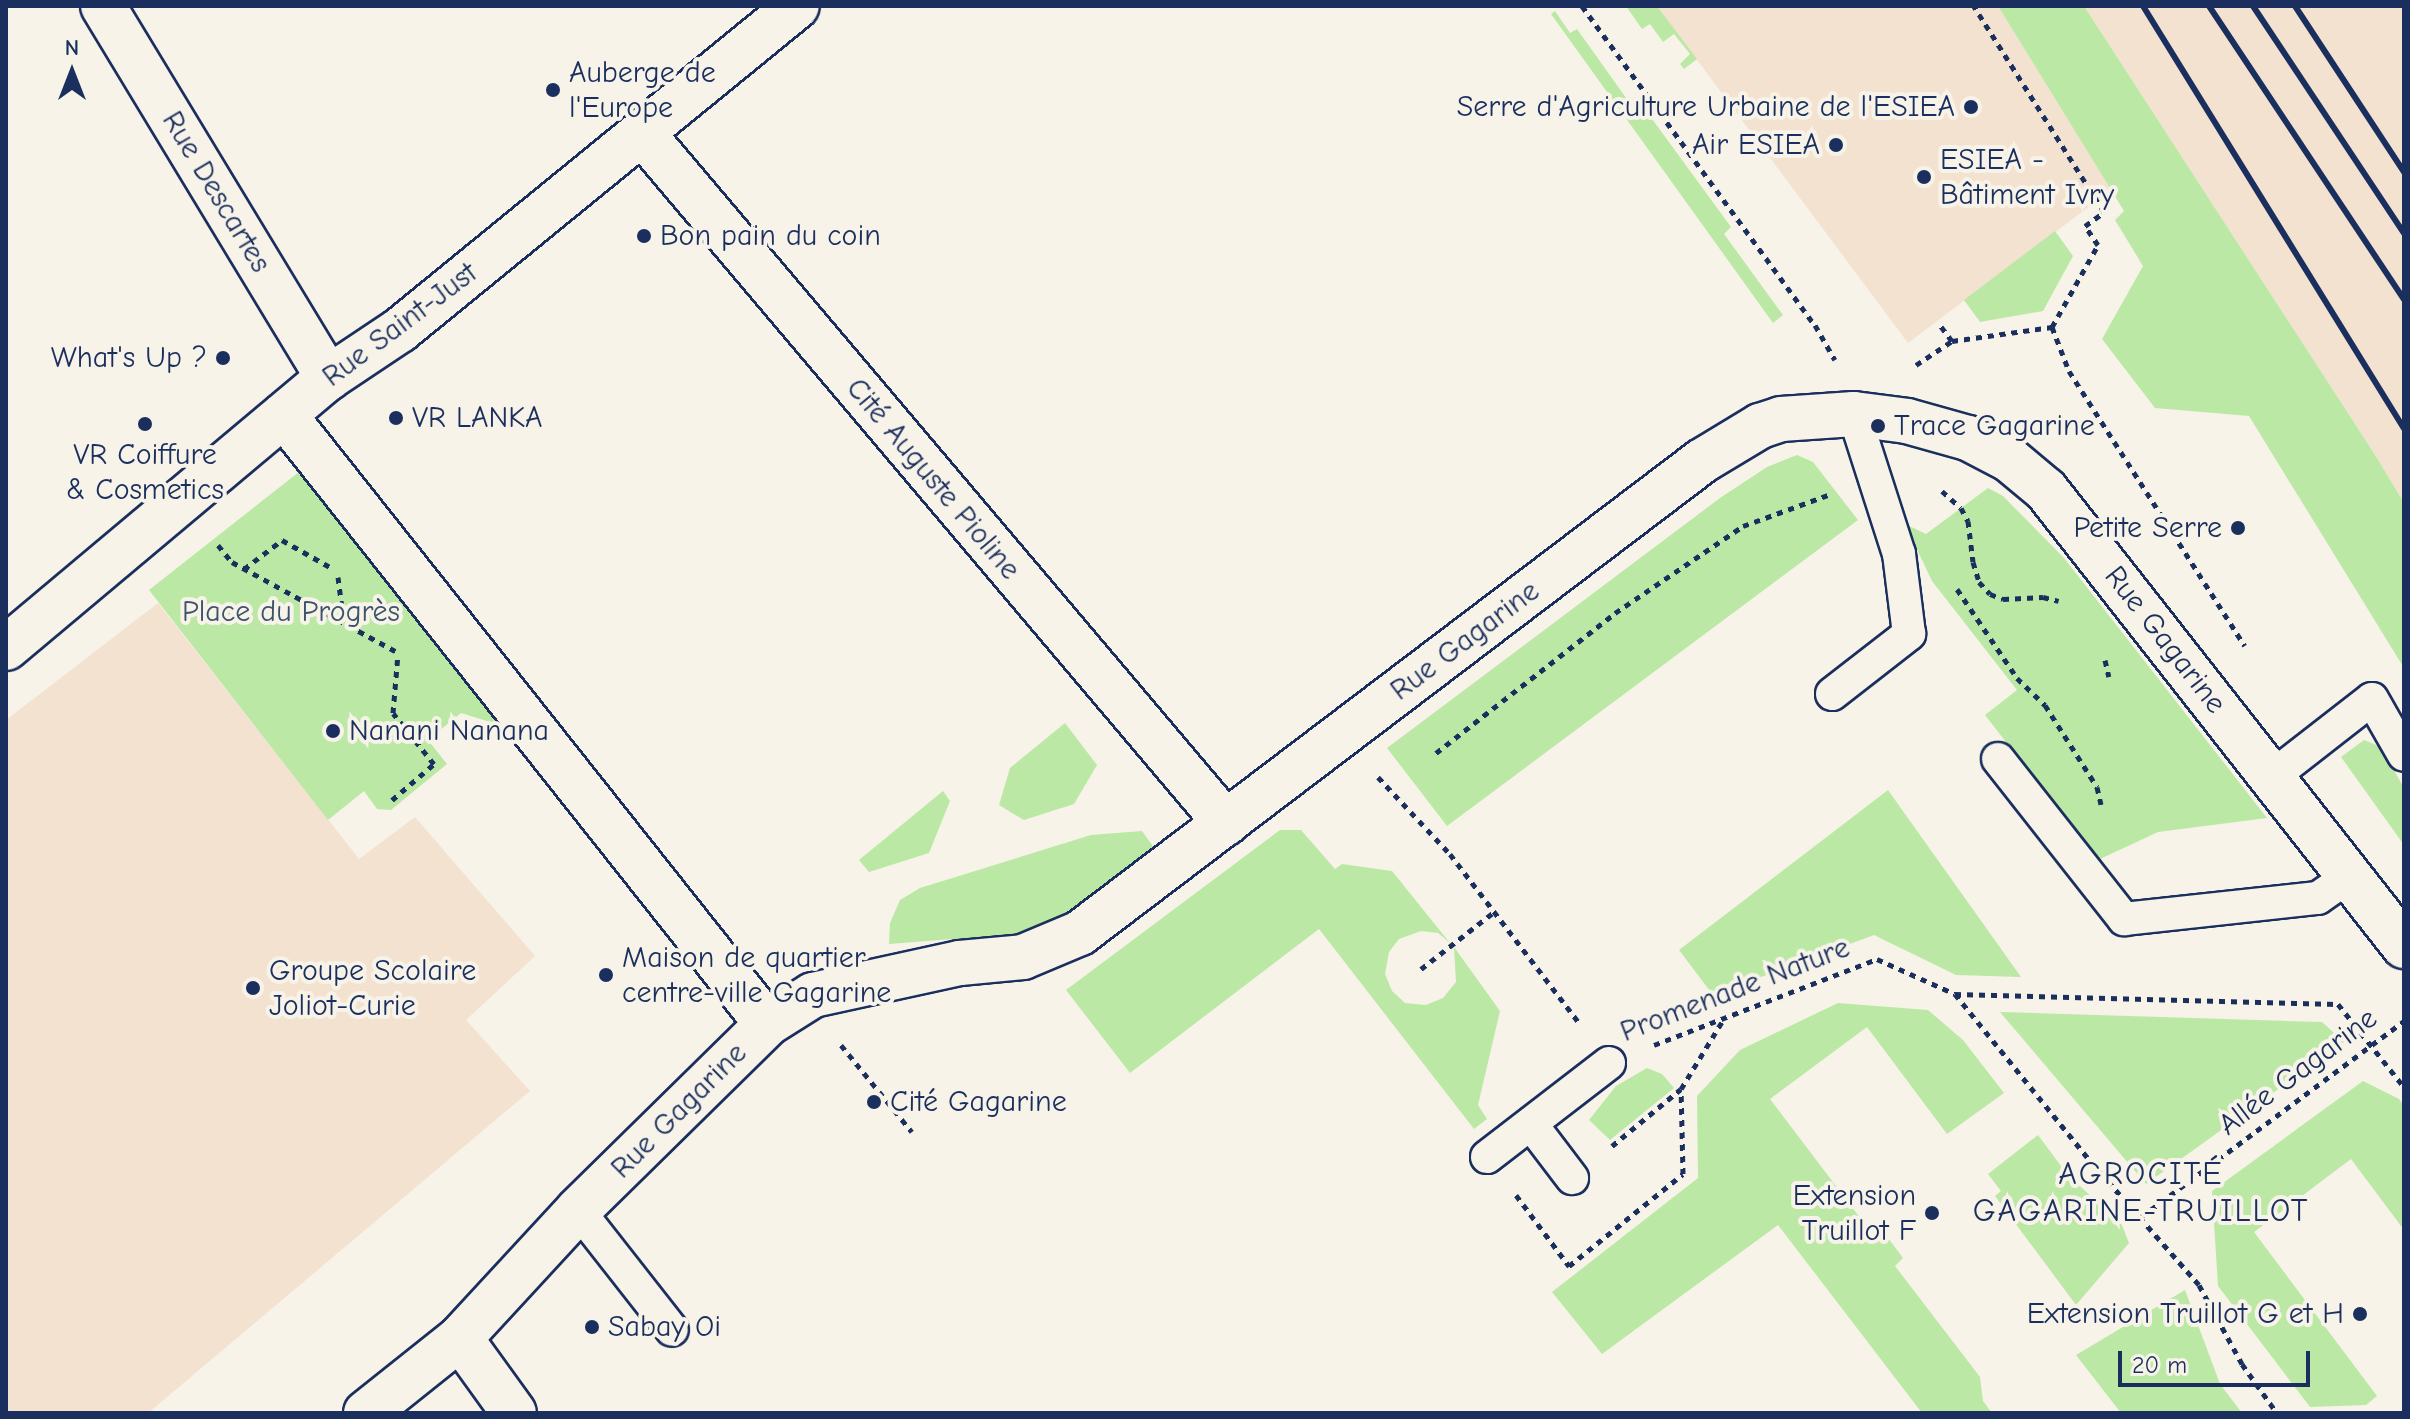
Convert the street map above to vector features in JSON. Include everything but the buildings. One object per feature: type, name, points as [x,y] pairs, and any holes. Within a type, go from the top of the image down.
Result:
[{"type":"street","name":"Rue Descartes","points":[[103,6],[328,378]]},
{"type":"street","name":"Rue Saint-Just","points":[[6,648],[328,378],[400,330],[797,6]]},
{"type":"street","name":"Cité Auguste Pioline","points":[[642,133],[1226,823]]},
{"type":"street","name":"Rue Gagarine","points":[[366,1413],[460,1338],[578,1210],[767,1024],[813,995],[920,971],[1023,957],[1080,933],[1702,461],[1760,426],[1781,419],[1854,414],[1907,421],[1968,438],[2010,460],[2046,490],[2404,946]]},
{"type":"street","points":[[284,415],[767,1024]]},
{"type":"street","points":[[460,1338],[514,1413]]},
{"type":"lane","points":[[1832,694],[1909,634],[1899,554],[1854,414]]},
{"type":"lane","points":[[2273,776],[2372,699],[2404,755]]},
{"type":"lane","points":[[1998,759],[2124,919],[2318,898],[2350,876]]},
{"type":"lane","points":[[1487,1157],[1609,1063]]},
{"type":"lane","points":[[1531,1124],[1572,1178]]},
{"type":"lane","points":[[578,1210],[672,1330]]},
{"type":"path","points":[[1436,753],[1615,613],[1743,526],[1836,491],[1854,414],[1842,372],[1815,325],[1582,6]]},
{"type":"path","points":[[1974,6],[2104,212],[2085,226],[2098,245],[2052,327]]},
{"type":"path","points":[[1952,341],[2052,327]]},
{"type":"path","points":[[2052,327],[2069,371],[2253,659]]},
{"type":"path","points":[[1937,487],[1961,508],[1968,521],[1979,582],[1990,594],[2003,599],[2043,597],[2068,606]]},
{"type":"path","points":[[214,539],[232,562],[398,654]]},
{"type":"path","points":[[244,569],[282,540],[337,571],[344,624]]},
{"type":"path","points":[[1952,582],[2017,678],[2045,705],[2097,787],[2102,811]]},
{"type":"path","points":[[392,800],[434,764],[393,713],[398,654],[446,620]]},
{"type":"path","points":[[2103,651],[2109,677]]},
{"type":"path","name":"Promenade Nature","points":[[1339,737],[1450,854],[1609,1063],[1877,959],[1955,994],[2092,1163],[2199,1285],[2242,1364],[2277,1413]]},
{"type":"path","points":[[1421,969],[1494,912]]},
{"type":"path","points":[[1955,994],[2338,1004],[2404,1087]]},
{"type":"path","points":[[813,995],[842,1049],[912,1132]]},
{"type":"path","points":[[1529,1212],[1681,1089],[1726,1017]]},
{"type":"path","name":"Allée Gagarine","points":[[2141,1217],[2404,1021]]},
{"type":"shaded area","name":"ESIEA - Bâtiment Ivry","points":[[1657,6],[1998,6],[2111,190],[1908,343]]},
{"type":"shaded area","points":[[2084,6],[2404,6],[2404,503],[2377,458]]},
{"type":"shaded area","name":"Groupe Scolaire Joliot-Curie","points":[[158,603],[359,859],[415,817],[535,956],[466,1020],[530,1091],[148,1413],[6,1413],[6,720]]},
{"type":"green space","points":[[1626,6],[1657,6],[1697,59],[1684,69],[1680,64],[1690,54],[1674,34],[1663,42],[1650,24],[1642,29]]},
{"type":"green space","points":[[1998,6],[2084,6],[2377,458],[2404,503],[2404,668],[2249,416],[2155,408],[2102,339],[2143,266],[2115,220],[2124,211]]},
{"type":"green space","points":[[1555,11],[1570,33],[1577,29],[1629,102],[1636,97],[1731,227],[1724,234],[1783,315],[1773,323],[1551,14]]},
{"type":"green space","points":[[2055,231],[2073,256],[2043,311],[1980,322],[1964,300]]},
{"type":"green space","points":[[1797,455],[1813,462],[1858,520],[1447,826],[1387,748],[1720,498],[1767,467]]},
{"type":"green space","name":"Place du Progrès","points":[[304,468],[503,726],[461,713],[428,740],[447,764],[391,810],[377,809],[364,791],[328,820],[149,590]]},
{"type":"green space","points":[[1988,488],[2003,496],[2064,558],[2267,818],[2158,832],[2098,860],[1985,715],[2017,690],[1932,581],[1905,524],[1926,534]]},
{"type":"green space","points":[[1065,723],[1097,765],[1074,804],[1024,820],[999,805],[1010,768]]},
{"type":"green space","points":[[2364,740],[2381,747],[2404,788],[2404,845],[2341,757]]},
{"type":"green space","points":[[1888,790],[2021,977],[1956,975],[1874,935],[1713,995],[1679,950]]},
{"type":"green space","points":[[943,791],[950,801],[929,853],[869,872],[859,860]]},
{"type":"green space","points":[[1280,830],[1301,830],[1335,869],[1342,864],[1392,871],[1450,943],[1438,933],[1421,931],[1399,939],[1389,952],[1385,974],[1392,991],[1405,1003],[1426,1005],[1443,998],[1456,982],[1454,947],[1500,1011],[1478,1105],[1487,1119],[1474,1129],[1319,929],[1130,1073],[1066,990]]},
{"type":"green space","points":[[1142,831],[1157,852],[1066,918],[1022,939],[952,939],[889,944],[890,923],[900,900],[920,888],[1091,835]]},
{"type":"green space","points":[[1838,1003],[1928,1010],[1963,1040],[2004,1093],[1947,1134],[1867,1027],[1770,1099],[1873,1235],[1882,1230],[1903,1258],[1895,1266],[1980,1377],[1983,1401],[1992,1413],[1922,1413],[1778,1225],[1602,1354],[1552,1292],[1698,1178],[1697,1096],[1740,1050]]},
{"type":"green space","points":[[2000,1012],[2322,1022],[2344,1042],[2146,1184]]},
{"type":"green space","points":[[1647,1068],[1662,1074],[1674,1088],[1610,1140],[1589,1120],[1616,1086]]},
{"type":"green space","points":[[2363,1081],[2399,1099],[2404,1106],[2404,1230],[2351,1159],[2254,1232],[2377,1396],[2366,1405],[2310,1407],[2218,1286],[2212,1191]]},
{"type":"green space","points":[[2038,1135],[2067,1174],[2122,1225],[2129,1243],[2076,1305],[1995,1196],[2001,1191],[1988,1174]]},
{"type":"green space","points":[[2185,1290],[2220,1384],[2242,1413],[2121,1413],[2076,1355]]},
{"type":"railway","points":[[2143,6],[2404,428]]},
{"type":"railway","points":[[2209,6],[2404,299]]},
{"type":"railway","points":[[2253,6],[2404,233]]},
{"type":"railway","points":[[2295,6],[2404,172]]},
{"type":"place","name":"Auberge de l'Europe","points":[[553,90]]},
{"type":"place","name":"Serre d'Agriculture Urbaine de l'ESIEA","points":[[1971,107]]},
{"type":"place","name":"Air ESIEA","points":[[1836,145]]},
{"type":"place","name":"ESIEA - Bâtiment Ivry","points":[[1924,177]]},
{"type":"place","name":"Bon pain du coin","points":[[644,236]]},
{"type":"place","name":"What's Up ?","points":[[223,358]]},
{"type":"place","name":"VR LANKA","points":[[396,418]]},
{"type":"place","name":"VR Coiffure & Cosmetics","points":[[145,424]]},
{"type":"place","name":"Trace Gagarine","points":[[1878,426]]},
{"type":"place","name":"Petite Serre","points":[[2238,528]]},
{"type":"place","name":"Nanani Nanana","points":[[333,731]]},
{"type":"place","name":"Maison de quartier centre-ville Gagarine","points":[[606,975]]},
{"type":"place","name":"Groupe Scolaire Joliot-Curie","points":[[253,988]]},
{"type":"place","name":"Cité Gagarine","points":[[874,1102]]},
{"type":"place","name":"Extension Truillot F","points":[[1932,1213]]},
{"type":"place","name":"Extension Truillot G et H","points":[[2360,1314]]},
{"type":"place","name":"Sabay Oi","points":[[592,1327]]},
{"type":"district","name":"AGROCITÉ GAGARINE-TRUILLOT","points":[[2141,1194]]}]
